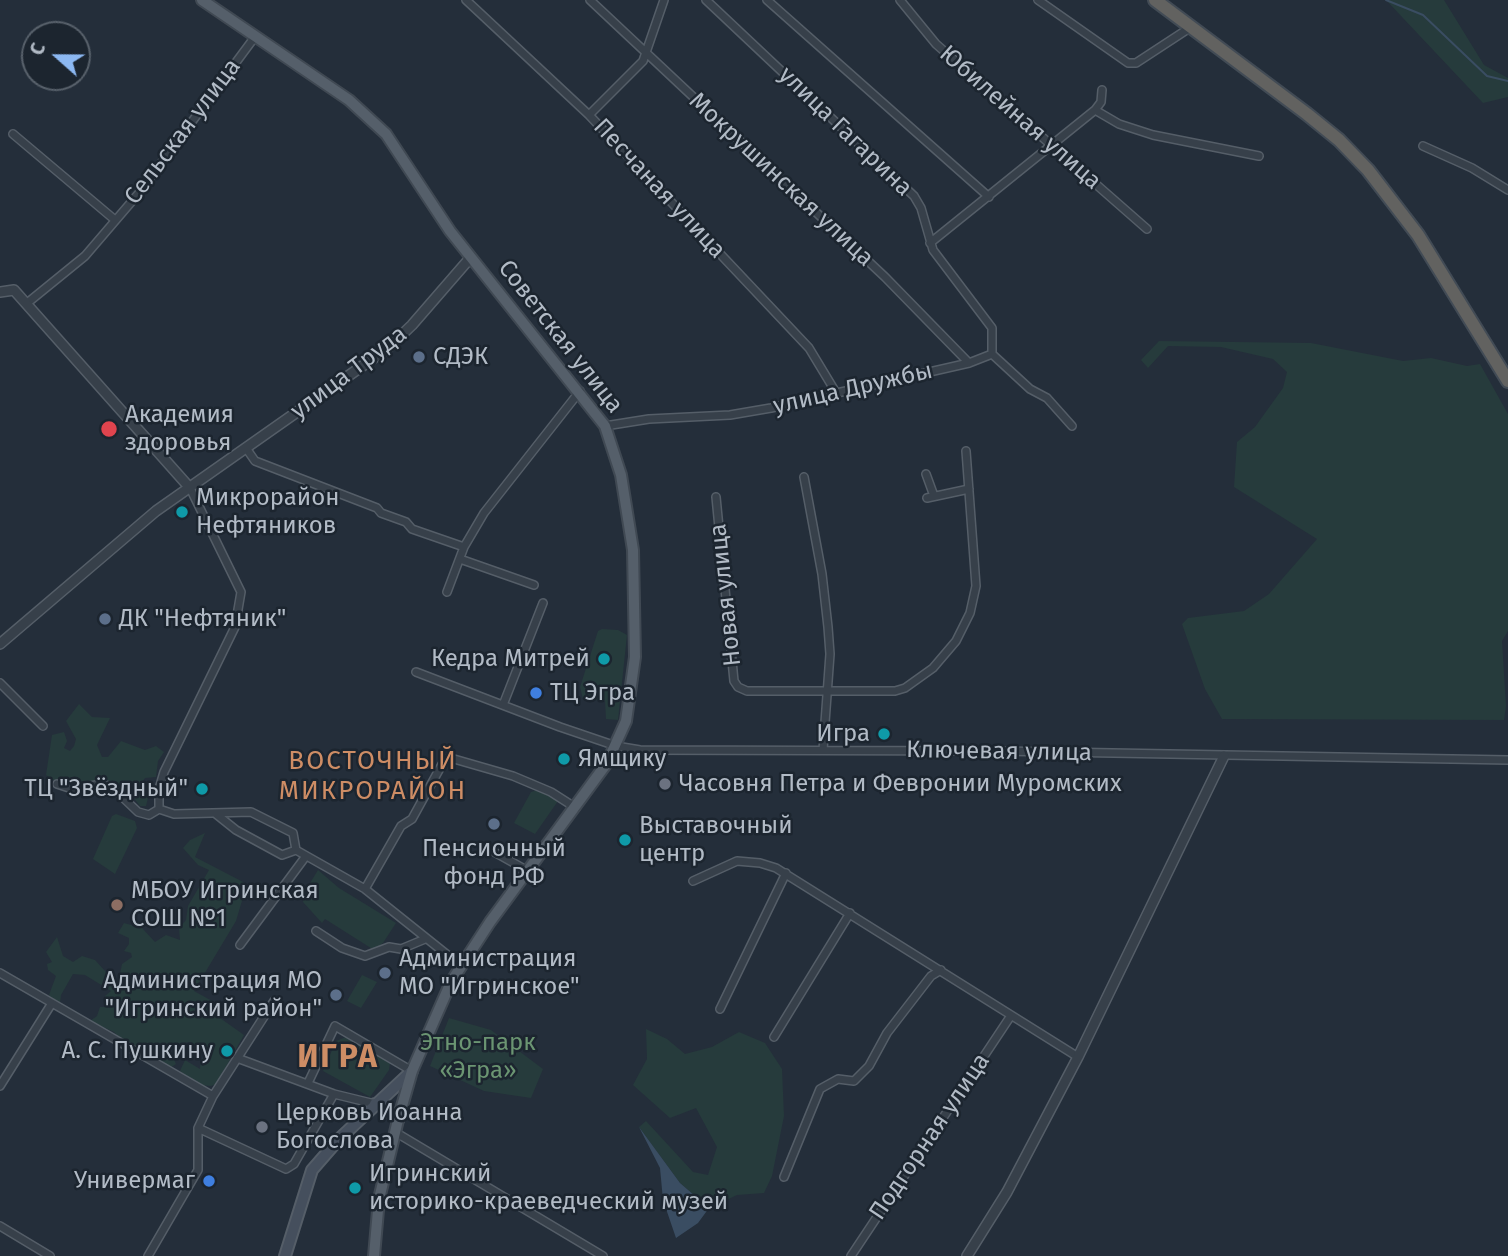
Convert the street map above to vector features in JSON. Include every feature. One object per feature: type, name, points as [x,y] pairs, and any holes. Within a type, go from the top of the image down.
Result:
[{"type":"highway","points":[[1155,0],[1329,131],[1368,170],[1418,235],[1508,381]]},
{"type":"main road","name":"Советская улица","points":[[206,1],[254,38],[369,117],[408,164],[450,231],[580,391],[605,426],[621,475],[633,550],[635,657],[626,721],[616,746],[576,808],[460,965],[412,1071],[379,1199],[374,1256]]},
{"type":"main road","points":[[285,1256],[312,1170],[332,1146],[412,1071]]},
{"type":"main road","points":[[375,1104],[385,1107],[398,1120]]},
{"type":"street","name":"Песчаная улица","points":[[467,0],[589,115],[809,348],[835,391]]},
{"type":"street","name":"Мокрушинская улица","points":[[590,0],[885,277],[970,363]]},
{"type":"street","points":[[589,115],[640,65],[647,54],[664,0]]},
{"type":"street","name":"улица Гагарина","points":[[706,0],[914,196],[921,208],[930,243],[992,328],[992,354]]},
{"type":"street","points":[[767,0],[989,197]]},
{"type":"street","name":"Юбилейная улица","points":[[900,0],[936,44],[1147,229]]},
{"type":"street","points":[[1038,0],[1128,63],[1136,62],[1191,27]]},
{"type":"street","name":"Сельская улица","points":[[13,134],[115,220],[139,193],[254,38]]},
{"type":"street","points":[[930,243],[1053,147],[1095,110],[1101,102],[1102,90]]},
{"type":"street","points":[[1095,110],[1119,124],[1153,135],[1259,156]]},
{"type":"street","points":[[1423,146],[1472,167],[1508,190]]},
{"type":"street","points":[[26,304],[75,266],[115,220]]},
{"type":"street","name":"улица Труда","points":[[0,644],[146,519],[388,348],[412,325],[471,257]]},
{"type":"street","points":[[0,292],[14,290],[190,488],[241,592],[235,626],[164,772],[159,789],[159,808],[166,814],[251,812],[293,833],[296,850],[365,889],[460,965]]},
{"type":"street","points":[[992,354],[1030,389],[1047,398],[1072,426]]},
{"type":"street","name":"улица Дружбы","points":[[605,426],[649,419],[730,415],[970,363],[992,354]]},
{"type":"street","points":[[447,592],[464,547],[484,513],[580,391]]},
{"type":"street","points":[[246,448],[255,461],[377,508],[381,513],[406,522],[412,529],[464,547]]},
{"type":"street","points":[[827,689],[895,691],[905,688],[933,668],[956,641],[970,613],[976,586],[965,450]]},
{"type":"street","points":[[926,474],[931,497],[969,489]]},
{"type":"street","points":[[804,477],[822,574],[828,627],[823,750]]},
{"type":"street","name":"Новая улица","points":[[716,497],[734,681],[741,690],[827,689]]},
{"type":"street","points":[[460,559],[534,585]]},
{"type":"street","points":[[503,705],[543,603]]},
{"type":"street","points":[[416,671],[616,746]]},
{"type":"street","points":[[0,684],[43,726]]},
{"type":"street","name":"Ключевая улица","points":[[616,746],[640,750],[823,750],[1508,760]]},
{"type":"street","points":[[967,1256],[1007,1192],[1078,1057],[1224,756]]},
{"type":"street","points":[[365,889],[401,826],[412,819],[445,759],[454,759],[513,776],[551,792],[576,808]]},
{"type":"street","points":[[57,785],[72,789],[97,783],[108,785],[138,812],[149,815],[159,808]]},
{"type":"street","points":[[216,814],[236,830],[282,855],[296,850]]},
{"type":"street","points":[[487,848],[528,871]]},
{"type":"street","points":[[240,945],[306,856]]},
{"type":"street","points":[[693,881],[737,862],[760,863],[786,873],[941,970],[1010,1017],[1078,1057]]},
{"type":"street","points":[[720,1009],[786,873]]},
{"type":"street","points":[[774,1037],[850,914]]},
{"type":"street","points":[[316,931],[342,948],[365,956],[389,947],[401,949],[425,939]]},
{"type":"street","points":[[784,1177],[820,1089],[838,1079],[854,1081],[869,1066],[887,1033],[924,986],[941,970]]},
{"type":"street","points":[[0,973],[213,1097]]},
{"type":"street","points":[[148,1256],[198,1170],[198,1129],[213,1097],[274,1001]]},
{"type":"street","points":[[0,1086],[52,1003]]},
{"type":"street","name":"Подгорная улица","points":[[851,1256],[1010,1017]]},
{"type":"street","points":[[307,1083],[335,1026],[412,1071]]},
{"type":"street","points":[[237,1058],[334,1094],[375,1104]]},
{"type":"street","points":[[198,1129],[286,1169],[294,1164],[334,1094]]},
{"type":"street","points":[[395,1132],[603,1256]]},
{"type":"street","points":[[0,1227],[50,1256]]},
{"type":"green space","points":[[1386,0],[1444,0],[1484,65],[1508,78],[1508,97],[1483,103]]},
{"type":"green space","points":[[1159,341],[1311,343],[1403,361],[1431,358],[1467,366],[1480,364],[1508,414],[1508,631],[1502,641],[1506,706],[1504,720],[1222,719],[1205,689],[1182,624],[1188,618],[1244,611],[1269,594],[1317,539],[1234,487],[1237,442],[1255,427],[1283,388],[1287,372],[1273,359],[1221,347],[1168,346],[1148,368],[1141,360]]},
{"type":"green space","points":[[618,630],[627,635],[618,720],[606,719],[605,701],[583,699],[580,687],[598,631]]},
{"type":"green space","points":[[79,704],[92,717],[110,718],[97,745],[102,757],[108,757],[121,741],[145,750],[156,746],[164,752],[158,761],[156,777],[145,778],[143,781],[150,790],[146,806],[140,806],[125,787],[109,783],[106,778],[94,782],[86,781],[80,787],[61,785],[46,775],[52,735],[64,732],[67,741],[64,748],[70,751],[74,746],[76,739],[66,721]]},
{"type":"green space","points":[[538,790],[558,801],[535,834],[514,823],[531,792]]},
{"type":"green space","points":[[116,814],[135,821],[137,828],[115,874],[93,859],[112,816]]},
{"type":"green space","points":[[205,833],[195,857],[247,884],[236,921],[194,991],[214,1002],[213,1013],[244,1035],[216,1084],[211,1086],[198,1085],[180,1071],[185,1060],[200,1069],[201,1059],[209,1056],[191,1042],[166,1045],[165,1049],[170,1051],[176,1064],[170,1068],[154,1056],[145,1054],[140,1048],[123,1042],[114,1032],[90,1021],[97,1016],[100,1007],[105,1007],[105,996],[111,991],[85,975],[73,974],[61,995],[60,1003],[53,1002],[49,995],[56,976],[48,970],[47,964],[52,962],[46,952],[57,937],[63,956],[73,962],[82,956],[95,960],[115,982],[119,979],[122,964],[132,957],[131,953],[124,951],[129,944],[129,938],[118,933],[124,923],[142,928],[155,942],[166,935],[180,940],[179,928],[186,920],[188,906],[209,870],[198,865],[183,848],[190,840]]},
{"type":"green space","points":[[318,870],[339,888],[396,923],[383,943],[374,950],[325,919],[322,923],[303,902],[304,893]]},
{"type":"green space","points":[[362,975],[377,982],[361,1008],[347,1001]]},
{"type":"green space","name":"Этно-парк «Эгра»","points":[[449,1018],[491,1030],[543,1069],[531,1098],[484,1091],[430,1066]]},
{"type":"green space","points":[[646,1029],[667,1039],[685,1054],[712,1047],[739,1032],[765,1043],[782,1069],[784,1116],[772,1176],[764,1193],[737,1195],[709,1208],[680,1183],[639,1127],[646,1121],[693,1172],[708,1175],[717,1147],[696,1108],[670,1118],[633,1085],[647,1059]]},
{"type":"green space","points":[[346,1037],[390,1063],[389,1070],[370,1097],[323,1071],[336,1041]]},
{"type":"water","points":[[639,1127],[680,1183],[709,1208],[698,1223],[676,1238],[663,1200],[660,1168]]},
{"type":"waterway","points":[[1386,0],[1423,15],[1487,76],[1508,81]]},
{"type":"place","name":"СДЭК","points":[[419,357]]},
{"type":"place","name":"Академия здоровья","points":[[109,429]]},
{"type":"place","name":"Микрорайон Нефтяников","points":[[182,512]]},
{"type":"place","name":"ДК \"Нефтяник\"","points":[[105,619]]},
{"type":"place","name":"Кедра Митрей","points":[[604,659]]},
{"type":"place","name":"ТЦ Эгра","points":[[536,693]]},
{"type":"place","name":"Игра","points":[[884,734]]},
{"type":"place","name":"Ямщику","points":[[564,759]]},
{"type":"place","name":"Часовня Петра и Февронии Муромских","points":[[665,784]]},
{"type":"place","name":"ТЦ \"Звёздный\"","points":[[202,789]]},
{"type":"place","name":"Пенсионный фонд РФ","points":[[494,824]]},
{"type":"place","name":"Выставочный центр","points":[[625,840]]},
{"type":"place","name":"МБОУ Игринская СОШ №1","points":[[117,905]]},
{"type":"place","name":"Администрация МО \"Игринское\"","points":[[385,973]]},
{"type":"place","name":"Администрация МО \"Игринский район\"","points":[[336,995]]},
{"type":"place","name":"А. С. Пушкину","points":[[227,1051]]},
{"type":"place","name":"Церковь Иоанна Богослова","points":[[262,1127]]},
{"type":"place","name":"Универмаг","points":[[209,1181]]},
{"type":"place","name":"Игринский историко-краеведческий музей","points":[[355,1188]]},
{"type":"district","name":"ВОСТОЧНЫЙ МИКРОРАЙОН","points":[[373,777]]},
{"type":"district","name":"ИГРА","points":[[338,1058]]}]
